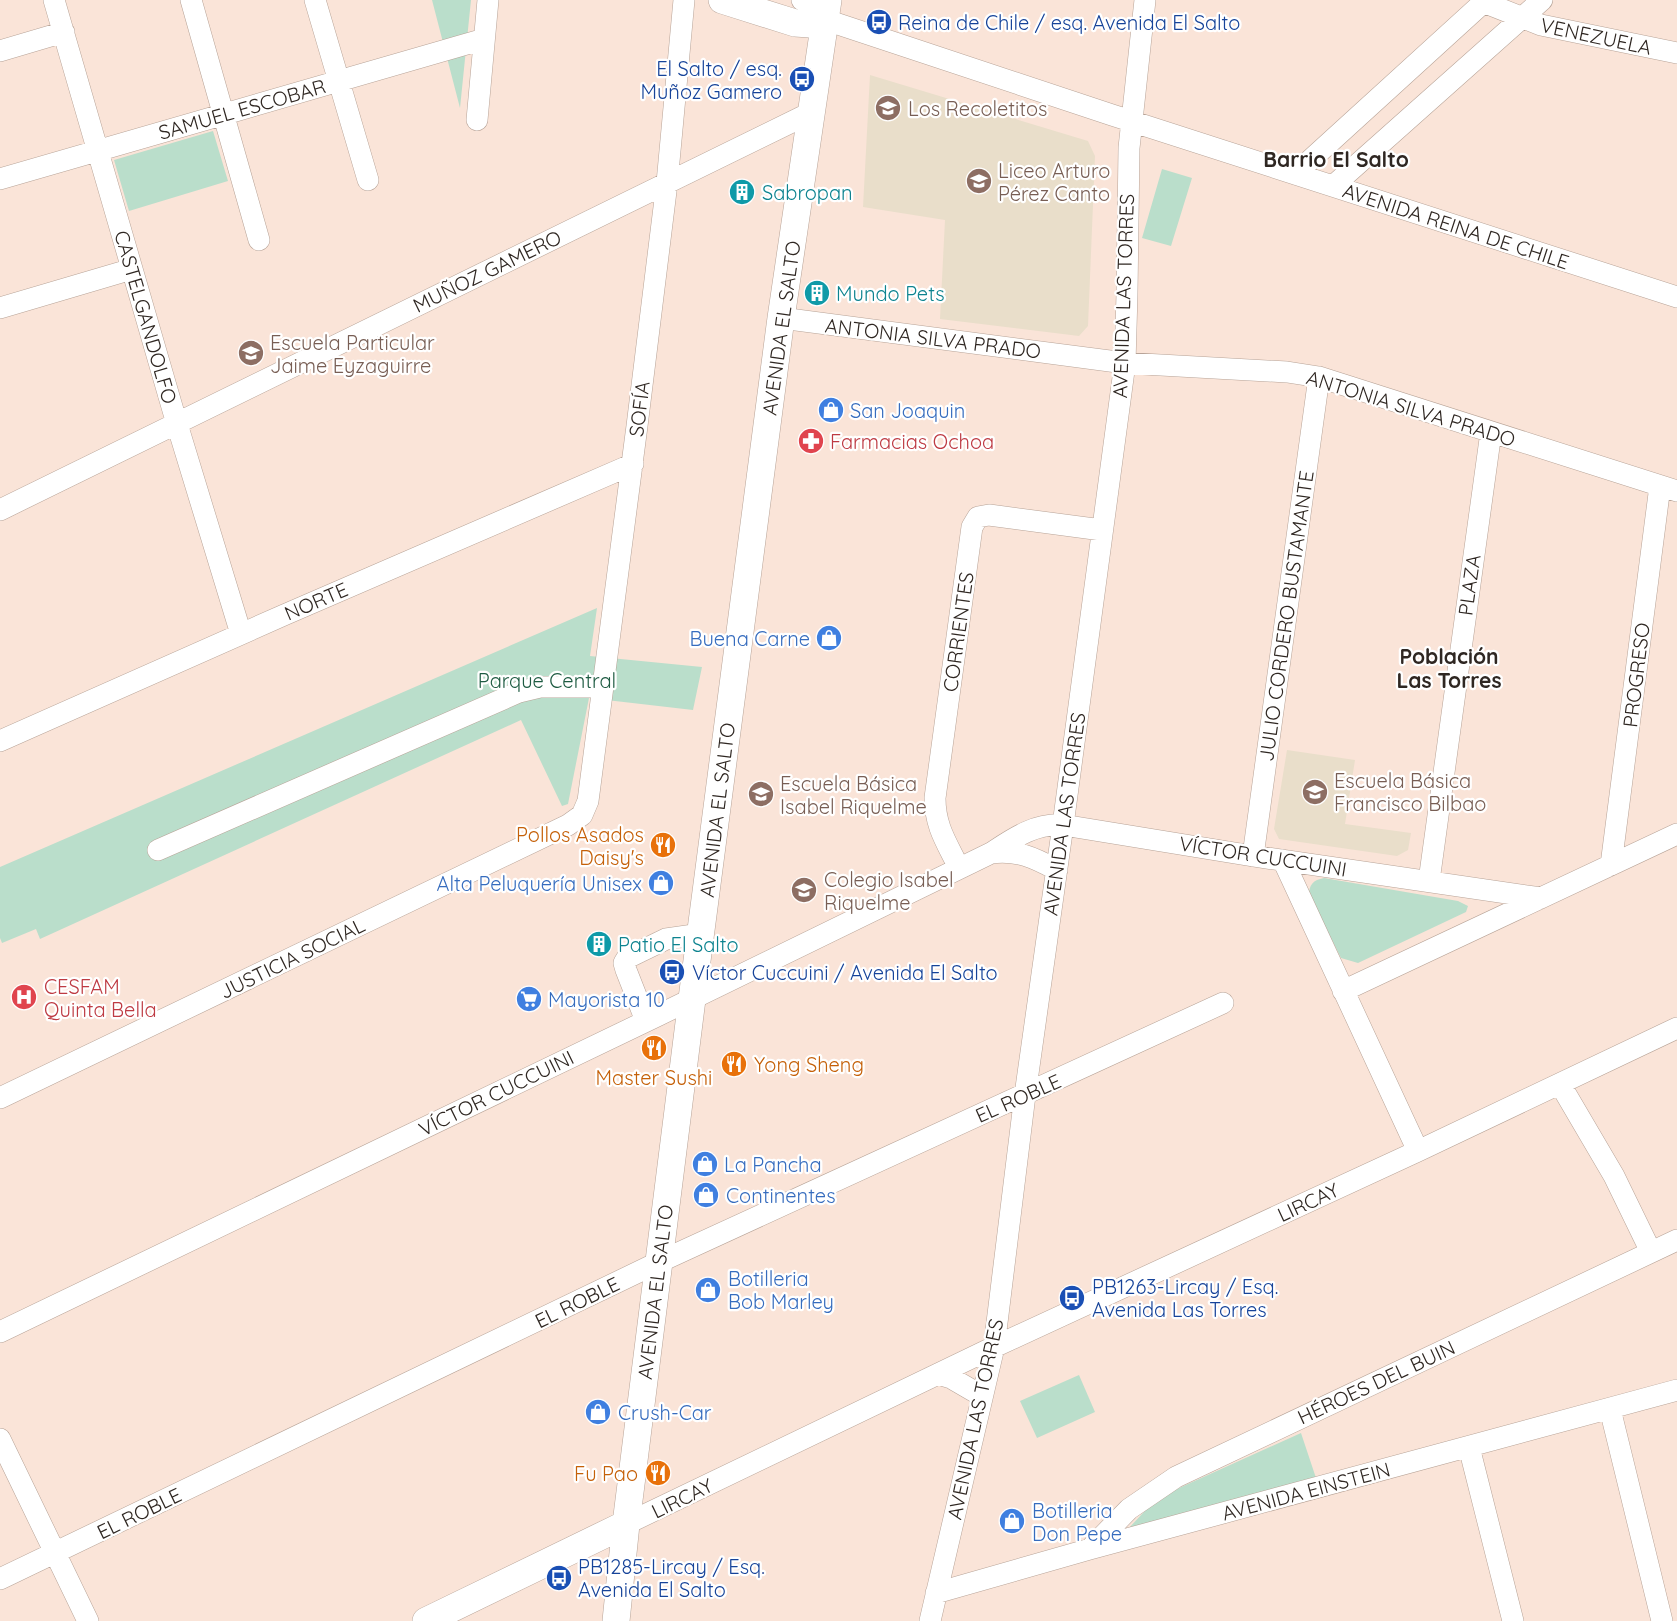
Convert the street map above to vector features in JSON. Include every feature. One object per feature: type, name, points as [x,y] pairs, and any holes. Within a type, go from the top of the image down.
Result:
[{"type":"main road","points":[[722,0],[795,23],[810,24],[827,10]]},
{"type":"main road","name":"AVENIDA EL SALTO","points":[[616,1621],[626,1524],[692,999],[782,318],[827,10]]},
{"type":"main road","name":"LIRCAY","points":[[426,1621],[626,1524]]},
{"type":"street","name":"CASTELGANDOLFO","points":[[54,0],[177,424],[241,634]]},
{"type":"street","points":[[191,0],[259,240]]},
{"type":"street","points":[[315,0],[368,180]]},
{"type":"street","points":[[477,120],[488,0]]},
{"type":"street","name":"SOFÍA","points":[[582,815],[588,801],[633,464],[667,183],[684,0]]},
{"type":"street","points":[[802,0],[827,10]]},
{"type":"street","name":"AVENIDA LAS TORRES","points":[[930,1621],[994,1347],[1025,1095],[1064,825],[1125,363],[1128,175],[1131,121],[1145,0]]},
{"type":"street","points":[[1333,186],[1542,0]]},
{"type":"street","points":[[1295,174],[1485,1]]},
{"type":"street","name":"VENEZUELA","points":[[1485,1],[1522,18],[1558,29],[1677,53]]},
{"type":"street","name":"AVENIDA REINA DE CHILE","points":[[827,10],[1131,121],[1677,297]]},
{"type":"street","points":[[0,51],[64,32]]},
{"type":"street","name":"SAMUEL ESCOBAR","points":[[0,179],[484,39]]},
{"type":"street","name":"MUÑOZ GAMERO","points":[[0,510],[812,112]]},
{"type":"street","points":[[0,308],[132,269]]},
{"type":"street","name":"ANTONIA SILVA PRADO","points":[[782,318],[1125,363],[1287,372],[1319,377],[1669,489]]},
{"type":"street","name":"JULIO CORDERO BUSTAMANTE","points":[[1253,856],[1319,377]]},
{"type":"street","name":"PLAZA","points":[[1429,881],[1491,432]]},
{"type":"street","name":"NORTE","points":[[0,741],[633,464]]},
{"type":"street","name":"PROGRESO","points":[[1611,865],[1669,489]]},
{"type":"street","name":"CORRIENTES","points":[[959,868],[940,830],[935,814],[935,798],[972,527],[978,518],[989,515],[1102,530]]},
{"type":"street","points":[[158,850],[519,692],[540,687],[603,687]]},
{"type":"street","name":"JUSTICIA SOCIAL","points":[[0,1098],[568,825],[582,815]]},
{"type":"street","name":"VÍCTOR CUCCUINI","points":[[0,1332],[692,999],[991,853],[1041,826],[1064,825],[1253,856],[1541,897]]},
{"type":"street","points":[[1343,991],[1677,834]]},
{"type":"street","name":"VÍCTOR CUCCUINI","points":[[991,853],[1007,851],[1023,854],[1057,870]]},
{"type":"street","points":[[1283,860],[1418,1151]]},
{"type":"street","points":[[646,1021],[626,970],[624,963],[627,958],[666,939],[701,934]]},
{"type":"street","name":"EL ROBLE","points":[[0,1580],[659,1262],[1223,1003]]},
{"type":"street","name":"LIRCAY","points":[[626,1524],[994,1347],[1418,1151],[1677,1028]]},
{"type":"street","points":[[1560,1084],[1614,1176],[1651,1252]]},
{"type":"street","name":"HÉROES DEL BUIN","points":[[1090,1549],[1129,1509],[1176,1477],[1677,1240]]},
{"type":"street","points":[[938,1374],[951,1378],[982,1396]]},
{"type":"street","name":"AVENIDA EINSTEIN","points":[[936,1593],[1677,1390]]},
{"type":"street","points":[[1610,1409],[1662,1621]]},
{"type":"street","points":[[0,1439],[88,1621]]},
{"type":"street","points":[[1469,1447],[1513,1621]]},
{"type":"shaded area","name":"Liceo Arturo Pérez Canto","points":[[870,75],[1088,141],[1095,156],[1088,326],[1079,336],[940,319],[945,220],[863,207]]},
{"type":"shaded area","name":"Escuela Básica Francisco Bilbao","points":[[1287,750],[1355,760],[1345,824],[1411,833],[1408,850],[1397,856],[1279,839],[1274,829]]},
{"type":"green space","points":[[432,0],[471,0],[460,108]]},
{"type":"green space","points":[[213,131],[228,181],[129,211],[114,160]]},
{"type":"green space","points":[[1162,169],[1192,178],[1171,246],[1142,238]]},
{"type":"green space","name":"Parque Central","points":[[597,608],[590,656],[702,667],[693,710],[589,698],[568,804],[562,806],[521,720],[40,939],[36,929],[2,943],[0,938],[0,867]]},
{"type":"green space","points":[[1324,878],[1458,901],[1468,906],[1466,912],[1358,963],[1341,958],[1309,895],[1312,883]]},
{"type":"green space","points":[[1079,1375],[1095,1412],[1037,1438],[1020,1401]]},
{"type":"green space","points":[[1301,1433],[1316,1478],[1127,1530],[1157,1498]]},
{"type":"place","name":"Reina de Chile / esq. Avenida El Salto","points":[[879,22]]},
{"type":"place","name":"El Salto / esq. Muñoz Gamero","points":[[802,79]]},
{"type":"place","name":"Los Recoletitos","points":[[888,108]]},
{"type":"place","name":"Liceo Arturo Pérez Canto","points":[[979,181]]},
{"type":"place","name":"Sabropan","points":[[742,192]]},
{"type":"place","name":"Mundo Pets","points":[[817,293]]},
{"type":"place","name":"Escuela Particular Jaime Eyzaguirre","points":[[251,353]]},
{"type":"place","name":"San Joaquin","points":[[831,410]]},
{"type":"place","name":"Farmacias Ochoa","points":[[811,441]]},
{"type":"place","name":"Buena Carne","points":[[829,638]]},
{"type":"place","name":"Escuela Básica Francisco Bilbao","points":[[1315,792]]},
{"type":"place","name":"Escuela Básica Isabel Riquelme","points":[[761,794]]},
{"type":"place","name":"Pollos Asados Daisy's","points":[[663,845]]},
{"type":"place","name":"Alta Peluquería Unisex","points":[[661,883]]},
{"type":"place","name":"Colegio Isabel Riquelme","points":[[804,890]]},
{"type":"place","name":"Patio El Salto","points":[[599,944]]},
{"type":"place","name":"Víctor Cuccuini / Avenida El Salto","points":[[672,972]]},
{"type":"place","name":"CESFAM Quinta Bella","points":[[24,997]]},
{"type":"place","name":"Mayorista 10","points":[[529,999]]},
{"type":"place","name":"Master Sushi","points":[[654,1048]]},
{"type":"place","name":"Yong Sheng","points":[[734,1064]]},
{"type":"place","name":"La Pancha","points":[[705,1164]]},
{"type":"place","name":"Continentes","points":[[706,1195]]},
{"type":"place","name":"Botilleria Bob Marley","points":[[708,1290]]},
{"type":"place","name":"PB1263-Lircay / Esq. Avenida Las Torres","points":[[1072,1298]]},
{"type":"place","name":"Crush-Car","points":[[598,1412]]},
{"type":"place","name":"Fu Pao","points":[[658,1473]]},
{"type":"place","name":"Botilleria Don Pepe","points":[[1012,1521]]},
{"type":"place","name":"PB1285-Lircay / Esq. Avenida El Salto","points":[[559,1578]]},
{"type":"district","name":"Barrio El Salto","points":[[1336,159]]},
{"type":"district","name":"Población Las Torres","points":[[1449,668]]}]
